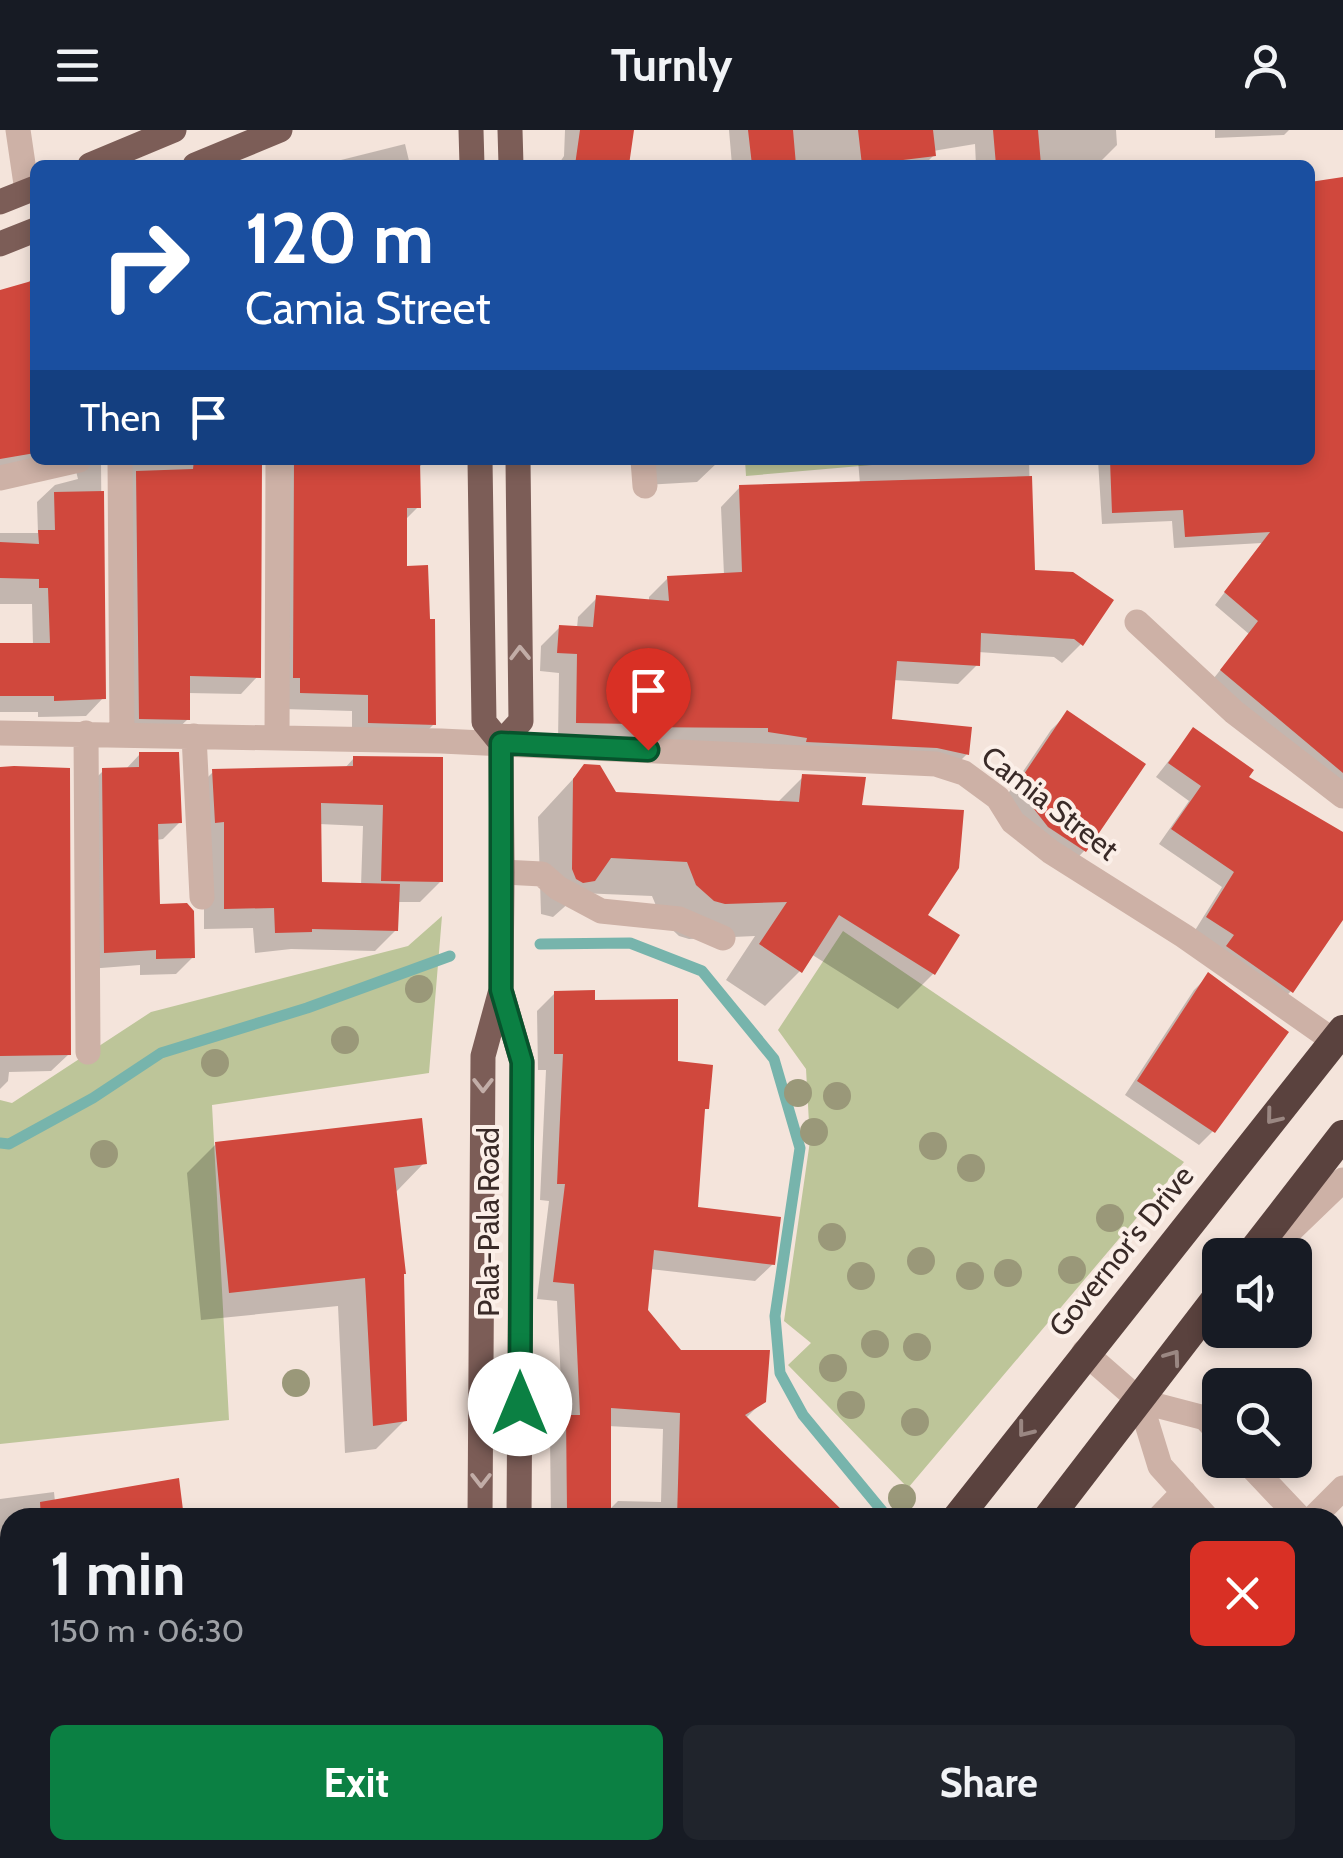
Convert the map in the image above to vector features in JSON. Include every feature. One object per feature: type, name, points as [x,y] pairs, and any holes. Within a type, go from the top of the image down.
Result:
[{"type":"highway","name":"Governor's Drive","points":[[964,1508],[1339,1035]]},
{"type":"highway","points":[[1263,1238],[1343,1135]]},
{"type":"highway","points":[[1056,1508],[1202,1319]]},
{"type":"main road","points":[[102,160],[174,130]]},
{"type":"main road","points":[[207,160],[280,130]]},
{"type":"main road","points":[[472,130],[472,160]]},
{"type":"main road","points":[[510,130],[511,160]]},
{"type":"main road","points":[[0,202],[30,189]]},
{"type":"main road","points":[[0,244],[30,232]]},
{"type":"main road","name":"Pala-Pala Road","points":[[480,465],[484,722],[501,743],[502,885],[501,990],[483,1056],[480,1508]]},
{"type":"main road","name":"Pala-Pala Road","points":[[501,743],[521,720],[518,465]]},
{"type":"main road","name":"Pala-Pala Road","points":[[501,990],[522,1062],[519,1508]]},
{"type":"street","points":[[18,130],[30,184]]},
{"type":"street","points":[[0,478],[58,465]]},
{"type":"street","points":[[120,465],[122,734]]},
{"type":"street","points":[[277,738],[278,465]]},
{"type":"street","points":[[643,465],[645,486]]},
{"type":"street","points":[[1136,622],[1234,712],[1343,796]]},
{"type":"street","name":"Camia Street","points":[[0,733],[501,743],[936,764],[964,773],[998,798],[1013,822],[1051,852],[1339,1035]]},
{"type":"street","points":[[86,733],[88,1052]]},
{"type":"street","points":[[194,736],[202,897]]},
{"type":"street","points":[[502,885],[542,874],[558,888],[600,911],[678,919],[723,938]]},
{"type":"street","points":[[1283,1238],[1343,1180]]},
{"type":"street","points":[[1084,1352],[1140,1401],[1202,1417]]},
{"type":"street","points":[[1140,1401],[1160,1466],[1198,1508]]},
{"type":"street","points":[[1262,1478],[1291,1508]]},
{"type":"street","points":[[1323,1508],[1343,1488]]},
{"type":"street","points":[[1168,1508],[1184,1492]]},
{"type":"green space","points":[[745,465],[872,465],[746,476]]},
{"type":"green space","points":[[442,916],[429,1073],[212,1105],[229,1420],[0,1444],[0,1100],[12,1103],[151,1012],[408,946]]},
{"type":"green space","points":[[843,931],[1184,1162],[908,1488],[788,1365],[811,1343],[784,1321],[810,1141],[806,1069],[778,1030]]},
{"type":"building","points":[[580,130],[634,130],[630,160],[576,160]]},
{"type":"building","points":[[748,130],[793,130],[796,160],[751,160]]},
{"type":"building","points":[[858,130],[933,130],[936,156],[861,160]]},
{"type":"building","points":[[993,130],[1038,130],[1041,160],[996,160]]},
{"type":"building","points":[[1343,177],[1343,773],[1220,670],[1258,621],[1224,592],[1270,532],[1185,537],[1183,510],[1112,513],[1110,465],[1315,465],[1315,181]]},
{"type":"building","points":[[30,281],[30,454],[0,459],[0,290]]},
{"type":"building","points":[[193,465],[262,465],[261,678],[190,676],[190,720],[139,719],[136,471],[193,469]]},
{"type":"building","points":[[294,465],[420,465],[421,508],[407,508],[407,566],[428,565],[430,619],[435,619],[436,725],[368,723],[368,695],[300,693],[300,678],[293,678]]},
{"type":"building","points":[[1032,476],[1035,570],[1073,572],[1114,600],[1083,646],[1074,639],[981,633],[980,666],[897,661],[892,719],[972,727],[969,755],[937,748],[806,742],[807,738],[768,732],[768,728],[576,723],[577,654],[557,653],[559,625],[593,627],[596,595],[669,601],[667,576],[742,572],[739,485]]},
{"type":"building","points":[[104,491],[106,699],[54,701],[54,696],[0,696],[0,643],[50,643],[48,588],[39,588],[39,579],[0,578],[0,542],[39,544],[38,530],[55,530],[54,492]]},
{"type":"building","points":[[1067,710],[1146,764],[1086,852],[1048,827],[1016,786]]},
{"type":"building","points":[[1193,727],[1254,770],[1249,777],[1343,832],[1343,920],[1293,993],[1226,946],[1234,935],[1206,917],[1234,872],[1171,829],[1201,786],[1168,763]]},
{"type":"building","points":[[139,752],[179,752],[182,823],[158,824],[160,904],[187,903],[194,911],[195,958],[156,959],[156,950],[104,953],[102,768],[139,767]]},
{"type":"building","points":[[353,756],[443,757],[443,882],[381,881],[383,805],[321,803],[322,882],[400,884],[398,931],[312,929],[275,933],[274,908],[224,909],[224,822],[215,823],[212,769],[353,766]]},
{"type":"building","points":[[584,764],[600,765],[616,792],[799,802],[802,774],[866,777],[862,805],[964,810],[959,868],[928,915],[960,935],[935,975],[839,915],[802,973],[759,944],[787,902],[714,901],[696,885],[687,862],[611,858],[595,881],[583,883],[576,879],[572,869],[573,779]]},
{"type":"building","points":[[0,767],[70,768],[71,1055],[0,1056]]},
{"type":"building","points":[[1208,972],[1289,1032],[1215,1133],[1137,1081]]},
{"type":"building","points":[[595,990],[595,1000],[678,999],[678,1061],[713,1065],[709,1109],[705,1109],[698,1207],[781,1217],[775,1265],[654,1250],[648,1310],[681,1350],[770,1350],[766,1402],[745,1415],[840,1508],[677,1508],[680,1413],[611,1408],[611,1508],[567,1508],[566,1415],[580,1415],[574,1284],[553,1282],[565,1184],[557,1184],[563,1054],[554,1054],[554,991]]},
{"type":"building","points":[[422,1118],[427,1164],[394,1168],[406,1274],[407,1421],[373,1426],[365,1278],[229,1293],[215,1142]]},
{"type":"building","points":[[179,1478],[183,1508],[40,1508],[40,1502]]},
{"type":"waterway","points":[[540,944],[630,943],[702,971],[774,1059],[800,1148],[775,1316],[780,1373],[803,1415],[880,1508]]},
{"type":"waterway","points":[[0,1143],[9,1144],[93,1098],[161,1053],[307,1008],[450,956]]},
{"type":"route","points":[[520,1404],[522,1062],[501,990],[501,743],[648,750]]}]
